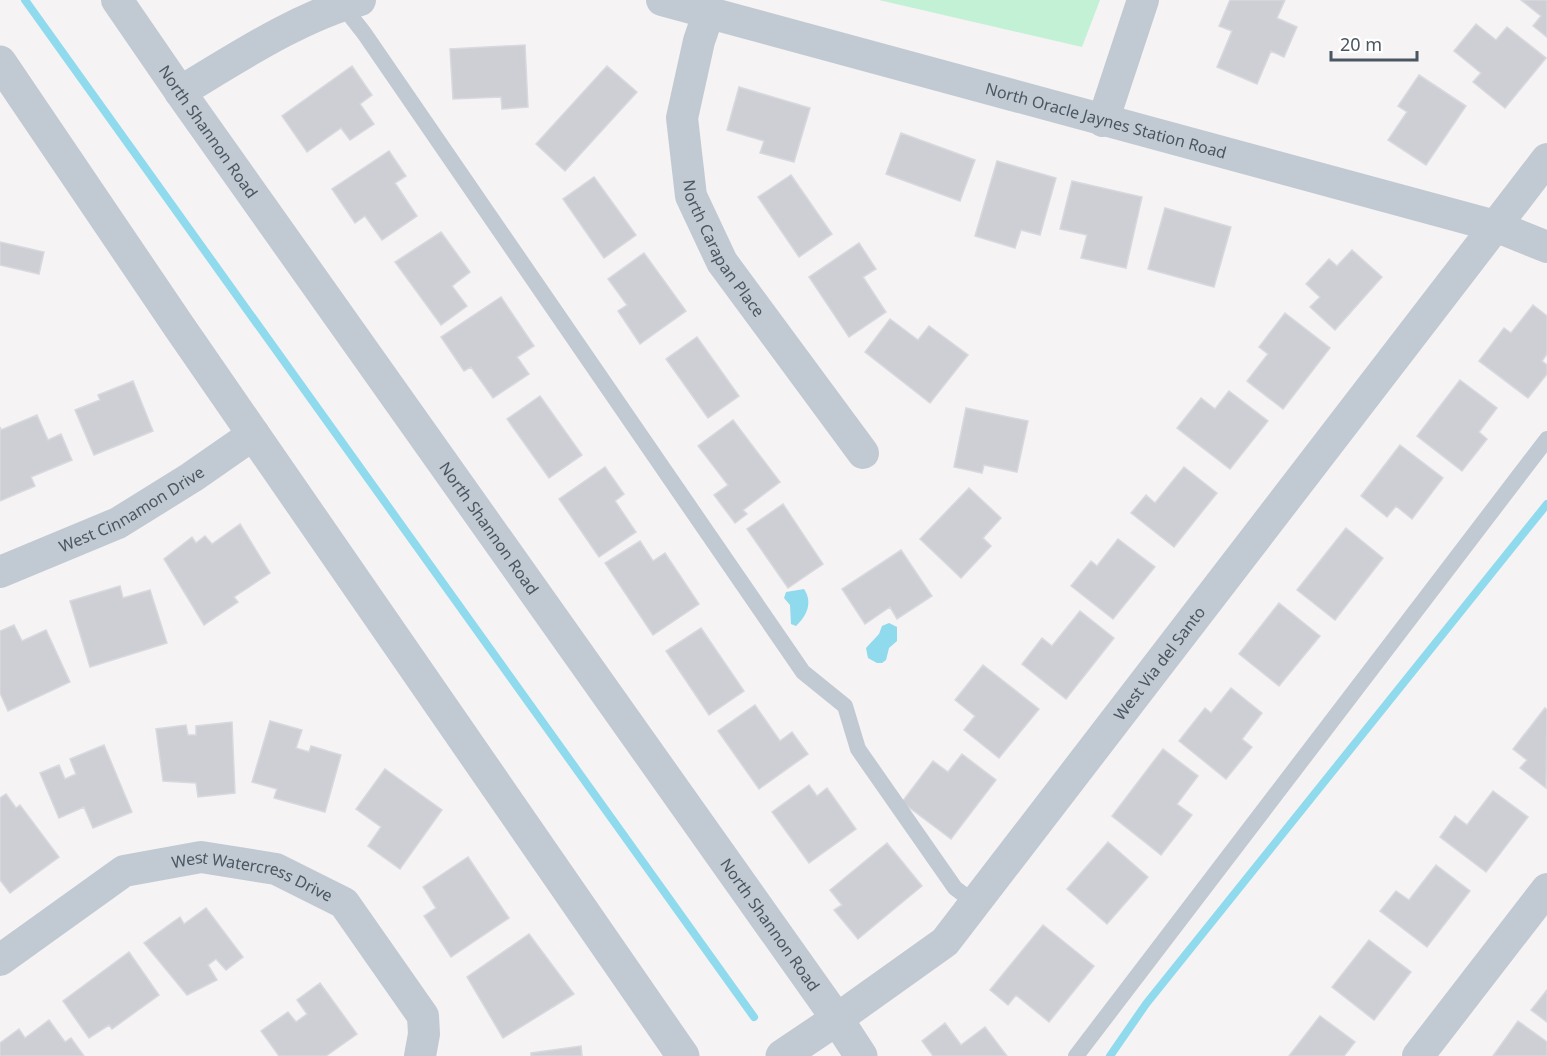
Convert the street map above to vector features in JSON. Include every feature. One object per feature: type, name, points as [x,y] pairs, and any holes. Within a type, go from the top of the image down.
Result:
[{"type":"street","name":"North Shannon Road","points":[[117,0],[837,1018],[861,1056]]},
{"type":"street","name":"North Oracle Jaynes Station Road","points":[[662,0],[1496,226],[1547,247]]},
{"type":"street","points":[[1103,121],[1143,0]]},
{"type":"street","points":[[180,92],[262,42],[351,3]]},
{"type":"street","name":"North Carapan Place","points":[[709,12],[699,41],[682,118],[691,196],[722,262],[864,453]]},
{"type":"street","points":[[0,62],[683,1056]]},
{"type":"street","name":"West Via del Santo","points":[[782,1056],[945,942],[1547,159]]},
{"type":"street","name":"West Cinnamon Drive","points":[[0,572],[118,523],[192,477],[254,434]]},
{"type":"street","name":"West Watercress Drive","points":[[0,960],[124,872],[201,857],[276,868],[344,903],[423,1016],[424,1034],[420,1056]]},
{"type":"street","points":[[1418,1056],[1547,889]]},
{"type":"lane","points":[[351,3],[364,33],[802,672],[845,706],[858,749],[955,888],[976,904]]},
{"type":"lane","points":[[1076,1056],[1547,439]]},
{"type":"green space","points":[[879,0],[1100,0],[1082,47]]},
{"type":"water","points":[[804,589],[808,599],[808,609],[796,626],[791,624],[790,605],[784,598],[786,592]]},
{"type":"water","points":[[889,623],[897,627],[897,641],[889,648],[886,660],[877,663],[868,658],[866,648],[879,634],[882,626]]},
{"type":"building","points":[[1230,0],[1285,0],[1277,18],[1297,27],[1284,57],[1271,51],[1257,84],[1217,67],[1232,31],[1219,26]]},
{"type":"building","points":[[1521,0],[1547,0],[1547,37],[1533,26],[1541,16]]},
{"type":"building","points":[[1476,24],[1496,40],[1507,27],[1546,58],[1505,108],[1473,82],[1481,73],[1454,51]]},
{"type":"building","points":[[525,45],[528,107],[502,109],[501,97],[453,99],[450,49]]},
{"type":"building","points":[[352,66],[372,95],[360,104],[374,124],[350,140],[341,128],[307,152],[282,116]]},
{"type":"building","points":[[607,66],[637,92],[565,171],[536,144]]},
{"type":"building","points":[[1419,75],[1466,106],[1426,165],[1388,140],[1407,112],[1398,106]]},
{"type":"building","points":[[739,87],[810,108],[794,162],[760,153],[764,141],[727,130]]},
{"type":"building","points":[[901,133],[975,160],[960,201],[886,174]]},
{"type":"building","points":[[389,151],[406,176],[395,183],[417,216],[382,240],[365,216],[355,223],[332,189]]},
{"type":"building","points":[[997,161],[1056,178],[1040,235],[1021,230],[1015,248],[975,236]]},
{"type":"building","points":[[791,175],[832,234],[799,257],[758,197]]},
{"type":"building","points":[[594,177],[636,235],[604,258],[563,199]]},
{"type":"building","points":[[1072,181],[1142,197],[1126,268],[1081,258],[1087,235],[1060,229]]},
{"type":"building","points":[[1165,208],[1231,227],[1214,287],[1148,269]]},
{"type":"building","points":[[441,232],[470,272],[452,286],[467,306],[441,325],[395,262]]},
{"type":"building","points":[[0,242],[44,252],[39,274],[0,265]]},
{"type":"building","points":[[859,243],[876,269],[863,277],[886,312],[849,337],[809,277]]},
{"type":"building","points":[[1352,250],[1382,277],[1335,330],[1310,307],[1320,297],[1306,284],[1329,259],[1337,266]]},
{"type":"building","points":[[644,253],[686,311],[640,344],[618,311],[627,305],[608,279]]},
{"type":"building","points":[[501,297],[534,346],[517,357],[529,374],[493,398],[471,367],[464,371],[441,337]]},
{"type":"building","points":[[1533,305],[1547,316],[1547,354],[1542,361],[1547,365],[1547,374],[1528,398],[1479,361],[1504,328],[1511,333]]},
{"type":"building","points":[[1285,313],[1330,348],[1283,409],[1247,381],[1268,354],[1259,347]]},
{"type":"building","points":[[890,319],[918,340],[929,326],[968,355],[930,403],[865,352]]},
{"type":"building","points":[[697,337],[739,396],[708,418],[666,359]]},
{"type":"building","points":[[1460,380],[1497,408],[1479,432],[1487,439],[1462,471],[1417,436]]},
{"type":"building","points":[[133,381],[153,431],[94,455],[75,410],[100,400],[98,395]]},
{"type":"building","points":[[1229,391],[1268,421],[1230,469],[1177,428],[1201,398],[1215,409]]},
{"type":"building","points":[[540,396],[582,455],[549,478],[507,419]]},
{"type":"building","points":[[966,408],[1028,421],[1017,472],[984,465],[982,473],[954,467]]},
{"type":"building","points":[[37,415],[48,440],[61,434],[72,460],[31,477],[35,486],[0,501],[0,427],[1,430]]},
{"type":"building","points":[[733,420],[780,482],[743,510],[747,514],[735,523],[714,495],[728,485],[698,446]]},
{"type":"building","points":[[1400,445],[1443,478],[1412,519],[1396,506],[1387,517],[1361,496]]},
{"type":"building","points":[[605,467],[624,494],[615,501],[636,532],[599,557],[559,499]]},
{"type":"building","points":[[1184,467],[1217,493],[1174,547],[1131,513],[1146,495],[1155,503]]},
{"type":"building","points":[[969,488],[1001,518],[983,538],[991,546],[961,578],[920,539]]},
{"type":"building","points":[[783,504],[823,564],[788,588],[747,529]]},
{"type":"building","points":[[240,524],[270,573],[234,597],[238,602],[204,625],[164,559],[192,537],[196,543],[205,536],[212,544]]},
{"type":"building","points":[[1346,528],[1383,558],[1335,620],[1297,590]]},
{"type":"building","points":[[1118,539],[1155,567],[1113,619],[1071,586],[1091,561],[1097,566]]},
{"type":"building","points":[[640,541],[653,561],[665,553],[699,604],[653,635],[605,563]]},
{"type":"building","points":[[901,550],[932,596],[897,619],[890,607],[865,624],[842,589]]},
{"type":"building","points":[[120,586],[123,598],[150,590],[167,643],[90,667],[70,601]]},
{"type":"building","points":[[1279,603],[1320,636],[1279,686],[1239,654]]},
{"type":"building","points":[[1080,611],[1114,638],[1066,699],[1022,664],[1042,638],[1052,646]]},
{"type":"building","points":[[14,625],[22,641],[46,630],[70,682],[8,711],[0,693],[0,631]]},
{"type":"building","points":[[701,628],[744,691],[709,715],[666,651]]},
{"type":"building","points":[[983,665],[1039,709],[999,758],[964,730],[975,716],[955,700]]},
{"type":"building","points":[[1231,688],[1262,713],[1242,739],[1252,747],[1226,779],[1179,741],[1205,708],[1211,713]]},
{"type":"building","points":[[755,705],[780,741],[792,732],[808,754],[759,789],[718,731]]},
{"type":"building","points":[[1545,708],[1547,710],[1546,788],[1520,768],[1527,760],[1513,749]]},
{"type":"building","points":[[270,721],[302,730],[296,748],[309,752],[311,746],[341,755],[325,812],[274,798],[277,789],[252,782]]},
{"type":"building","points":[[232,722],[235,793],[198,797],[196,783],[163,781],[156,729],[186,725],[188,735],[196,735],[196,726]]},
{"type":"building","points":[[104,745],[132,812],[93,828],[84,807],[59,818],[40,773],[59,765],[65,779],[76,774],[70,759]]},
{"type":"building","points":[[1163,749],[1198,776],[1177,804],[1192,815],[1161,855],[1112,816]]},
{"type":"building","points":[[962,754],[996,780],[951,839],[902,802],[933,761],[948,772]]},
{"type":"building","points":[[385,769],[442,810],[400,869],[368,846],[381,827],[356,809]]},
{"type":"building","points":[[809,785],[817,796],[827,788],[856,829],[809,863],[772,812]]},
{"type":"building","points":[[1493,791],[1528,817],[1486,872],[1440,837],[1455,816],[1467,825]]},
{"type":"building","points":[[6,794],[16,808],[20,805],[59,857],[10,893],[0,880],[0,798]]},
{"type":"building","points":[[1108,842],[1148,877],[1107,924],[1067,889]]},
{"type":"building","points":[[887,843],[922,886],[858,939],[834,910],[842,905],[830,890]]},
{"type":"building","points":[[468,857],[509,918],[451,957],[424,916],[436,908],[423,887]]},
{"type":"building","points":[[1436,865],[1470,891],[1427,947],[1380,911],[1396,891],[1409,900]]},
{"type":"building","points":[[206,908],[243,957],[226,970],[216,959],[208,965],[217,980],[187,995],[144,943],[180,917],[184,924]]},
{"type":"building","points":[[1043,925],[1094,966],[1049,1022],[1016,995],[1008,1005],[990,990]]},
{"type":"building","points":[[529,934],[574,994],[503,1038],[467,977]]},
{"type":"building","points":[[1369,940],[1411,972],[1374,1020],[1332,987]]},
{"type":"building","points":[[129,952],[159,995],[112,1029],[109,1025],[89,1038],[63,1001]]},
{"type":"building","points":[[320,983],[357,1034],[326,1056],[279,1056],[261,1031],[288,1012],[296,1022],[307,1014],[297,1000]]},
{"type":"building","points":[[1547,990],[1547,1022],[1531,1010]]},
{"type":"building","points":[[1320,1016],[1355,1042],[1344,1056],[1289,1056]]},
{"type":"building","points":[[49,1020],[65,1042],[71,1038],[84,1056],[0,1056],[0,1043],[19,1029],[25,1038]]},
{"type":"building","points":[[1518,1021],[1547,1042],[1547,1056],[1493,1056]]},
{"type":"building","points":[[945,1023],[961,1045],[985,1027],[1007,1056],[933,1056],[922,1041]]},
{"type":"building","points":[[581,1046],[582,1056],[531,1056],[531,1053]]},
{"type":"waterway","points":[[25,0],[754,1017]]},
{"type":"waterway","points":[[1110,1056],[1146,1004],[1547,504]]}]
